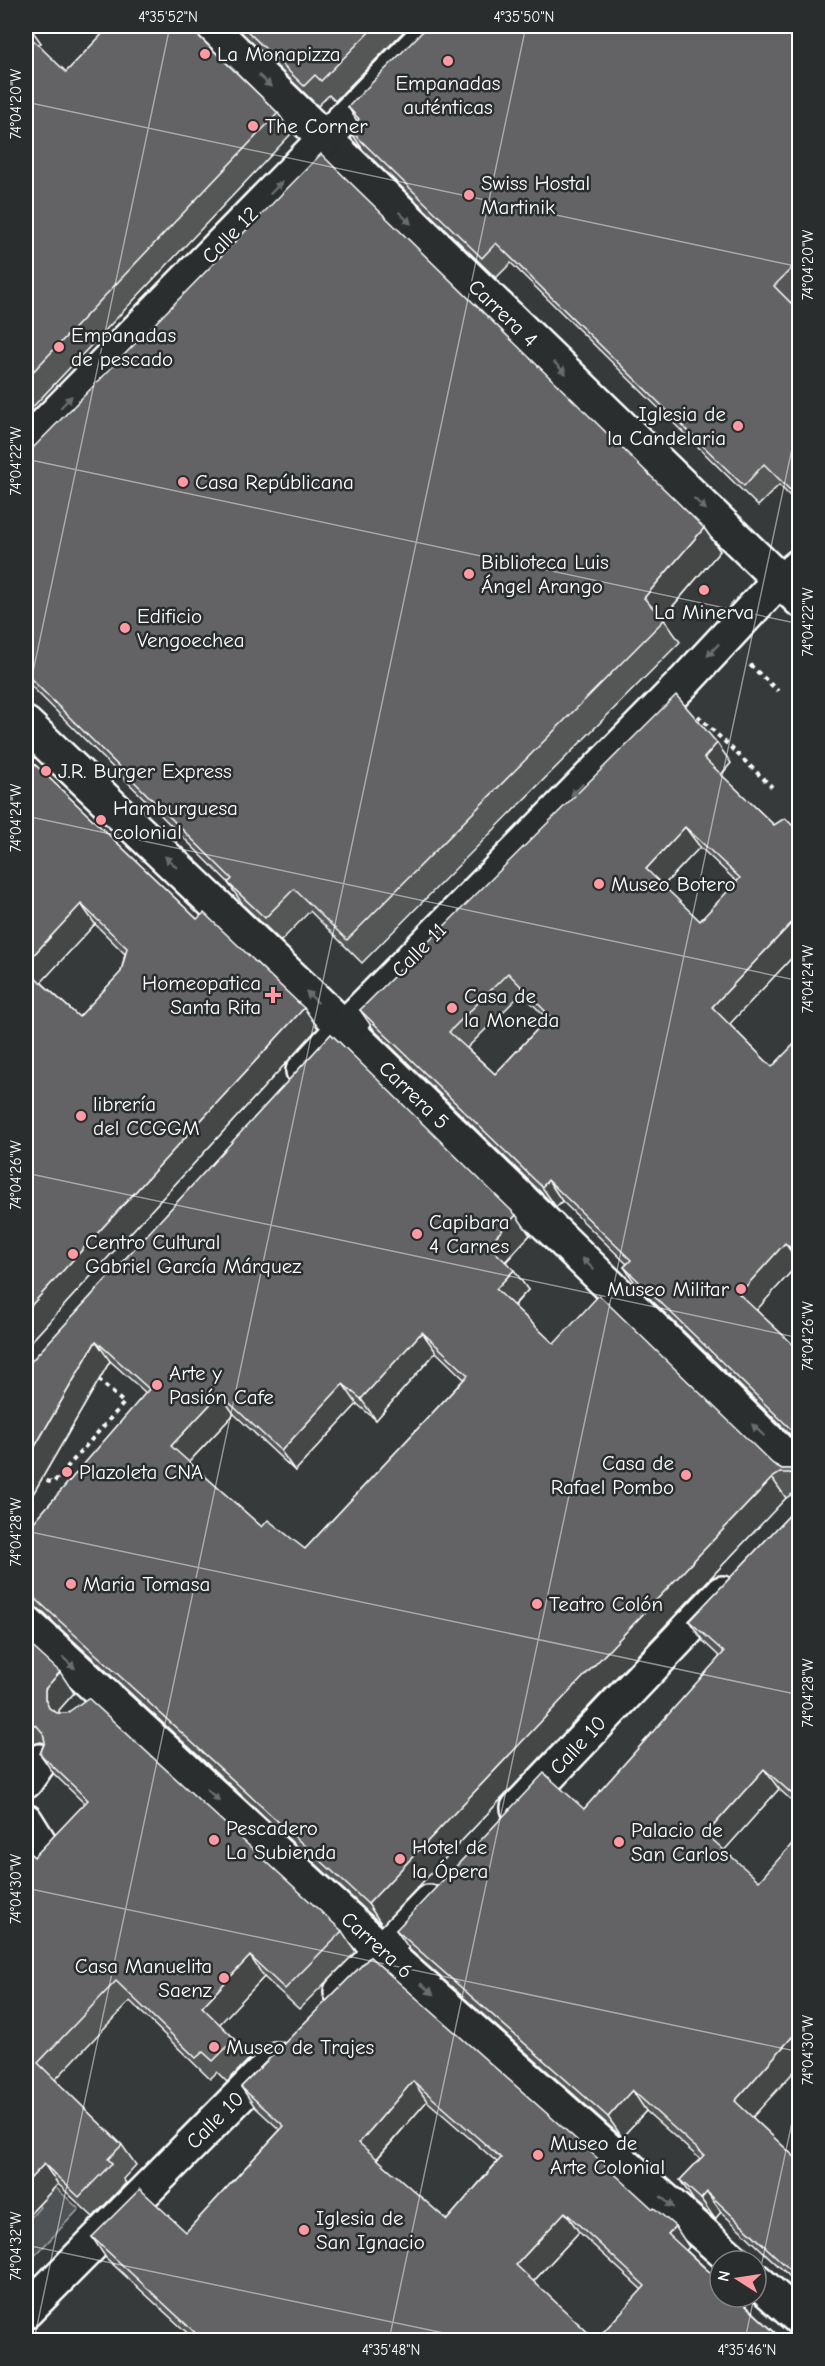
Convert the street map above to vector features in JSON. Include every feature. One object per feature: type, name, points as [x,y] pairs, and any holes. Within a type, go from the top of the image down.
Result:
[{"type":"street","name":"Carrera 4","points":[[209,26],[324,139],[793,582]]},
{"type":"street","name":"Calle 12","points":[[26,444],[435,26]]},
{"type":"street","name":"Calle 11","points":[[280,1096],[344,1027],[686,680],[769,591],[793,582]]},
{"type":"street","name":"Carrera 5","points":[[26,724],[344,1027],[800,1470]]},
{"type":"street","name":"Calle 10","points":[[497,1830],[742,1572]]},
{"type":"street","name":"Carrera 6","points":[[26,1623],[383,1951],[720,2249]]},
{"type":"street","points":[[77,1715],[102,1693]]},
{"type":"street","points":[[26,1821],[46,1853]]},
{"type":"street","points":[[325,2009],[448,1882]]},
{"type":"street","name":"Calle 10","points":[[26,2311],[300,2034]]},
{"type":"street","points":[[768,2291],[800,2319]]},
{"type":"path","points":[[750,665],[778,692]]},
{"type":"path","points":[[693,711],[772,787]]},
{"type":"path","points":[[34,1477],[53,1483],[124,1403],[91,1372]]},
{"type":"shaded area","points":[[53,2185],[79,2209],[26,2265],[26,2223],[40,2207],[36,2203]]},
{"type":"building","points":[[110,26],[188,26],[278,113],[26,379],[26,33],[66,72]]},
{"type":"building","points":[[242,26],[375,26],[321,81],[315,75],[304,86]]},
{"type":"building","points":[[428,26],[800,26],[800,260],[774,286],[800,312],[800,481],[790,490],[764,464],[744,486],[496,243],[482,258],[349,129],[359,119],[348,107]]},
{"type":"building","name":"Biblioteca Luis Ángel Arango","points":[[321,154],[704,528],[644,598],[664,620],[347,940],[294,889],[265,918],[228,883],[232,879],[26,674],[26,455]]},
{"type":"building","points":[[676,695],[717,743],[704,758],[774,825],[785,818],[800,833],[800,914],[712,1007],[772,1067],[800,1038],[800,1257],[785,1243],[739,1294],[800,1351],[800,1438],[624,1267],[631,1260],[548,1180],[542,1187],[360,1010]],"holes":[[[685,827],[740,878],[700,921],[646,869]],[[508,973],[550,1016],[495,1074],[449,1032]]]},
{"type":"building","points":[[26,756],[197,919],[204,913],[304,1008],[26,1311],[26,969],[79,1017],[121,972],[127,948],[81,904],[26,963]]},
{"type":"building","points":[[331,1034],[516,1215],[488,1245],[514,1270],[496,1289],[554,1344],[599,1295],[773,1464],[782,1469],[791,1469],[800,1463],[800,1479],[790,1473],[780,1473],[772,1478],[368,1904],[26,1590],[26,1531],[149,1389],[96,1341],[26,1462],[26,1367]],"holes":[[[422,1332],[468,1375],[305,1549],[268,1520],[262,1527],[171,1446],[220,1394],[281,1451],[343,1384],[361,1399]]]},
{"type":"building","name":"Palacio de San Carlos","points":[[800,1504],[800,1801],[764,1769],[706,1834],[759,1881],[800,1835],[800,2028],[735,2101],[800,2162],[800,2279],[707,2192],[701,2199],[680,2180],[704,2155],[632,2090],[608,2117],[396,1930],[544,1773],[584,1809],[724,1652],[689,1621]]},
{"type":"building","points":[[26,1641],[60,1672],[45,1689],[45,1699],[49,1708],[57,1713],[67,1713],[88,1698],[342,1931],[285,1989],[250,1956],[202,2007],[235,2039],[213,2061],[203,2052],[196,2058],[116,1981],[38,2063],[122,2145],[108,2159],[112,2163],[79,2197],[44,2164],[26,2183],[26,1850],[34,1857],[88,1800],[40,1754],[45,1742],[43,1733],[37,1726],[26,1722]]},
{"type":"building","points":[[370,1957],[653,2209],[675,2226],[668,2234],[708,2271],[708,2309],[749,2309],[783,2340],[596,2340],[203,2340],[92,2237],[140,2189],[186,2232],[284,2126],[241,2087]],"holes":[[[413,2081],[501,2158],[447,2220],[359,2143]],[[565,2212],[645,2286],[596,2340],[516,2265]]]},
{"type":"place","name":"La Monapizza","points":[[205,54]]},
{"type":"place","name":"Empanadas auténticas","points":[[448,61]]},
{"type":"place","name":"The Corner","points":[[253,126]]},
{"type":"place","name":"Swiss Hostal Martinik","points":[[469,195]]},
{"type":"place","name":"Empanadas de pescado","points":[[59,347]]},
{"type":"place","name":"Iglesia de la Candelaria","points":[[738,426]]},
{"type":"place","name":"Casa Repúblicana","points":[[183,482]]},
{"type":"place","name":"Biblioteca Luis Ángel Arango","points":[[469,574]]},
{"type":"place","name":"La Minerva","points":[[704,590]]},
{"type":"place","name":"Edificio Vengoechea","points":[[125,628]]},
{"type":"place","name":"J.R. Burger Express","points":[[46,771]]},
{"type":"place","name":"Hamburguesa colonial","points":[[101,820]]},
{"type":"place","name":"Museo Botero","points":[[599,884]]},
{"type":"place","name":"Homeopatica Santa Rita","points":[[273,995]]},
{"type":"place","name":"Casa de la Moneda","points":[[452,1008]]},
{"type":"place","name":"librería del CCGGM","points":[[81,1116]]},
{"type":"place","name":"Capibara 4 Carnes","points":[[417,1234]]},
{"type":"place","name":"Centro Cultural Gabriel García Márquez","points":[[73,1254]]},
{"type":"place","name":"Museo Militar","points":[[741,1289]]},
{"type":"place","name":"Arte y Pasión Cafe","points":[[157,1385]]},
{"type":"place","name":"Plazoleta CNA","points":[[67,1472]]},
{"type":"place","name":"Casa de Rafael Pombo","points":[[686,1475]]},
{"type":"place","name":"Maria Tomasa","points":[[71,1584]]},
{"type":"place","name":"Teatro Colón","points":[[537,1604]]},
{"type":"place","name":"Pescadero La Subienda","points":[[214,1840]]},
{"type":"place","name":"Palacio de San Carlos","points":[[619,1842]]},
{"type":"place","name":"Hotel de la Ópera","points":[[400,1859]]},
{"type":"place","name":"Casa Manuelita Saenz","points":[[224,1978]]},
{"type":"place","name":"Museo de Trajes","points":[[214,2047]]},
{"type":"place","name":"Museo de Arte Colonial","points":[[538,2155]]},
{"type":"place","name":"Iglesia de San Ignacio","points":[[304,2230]]}]
